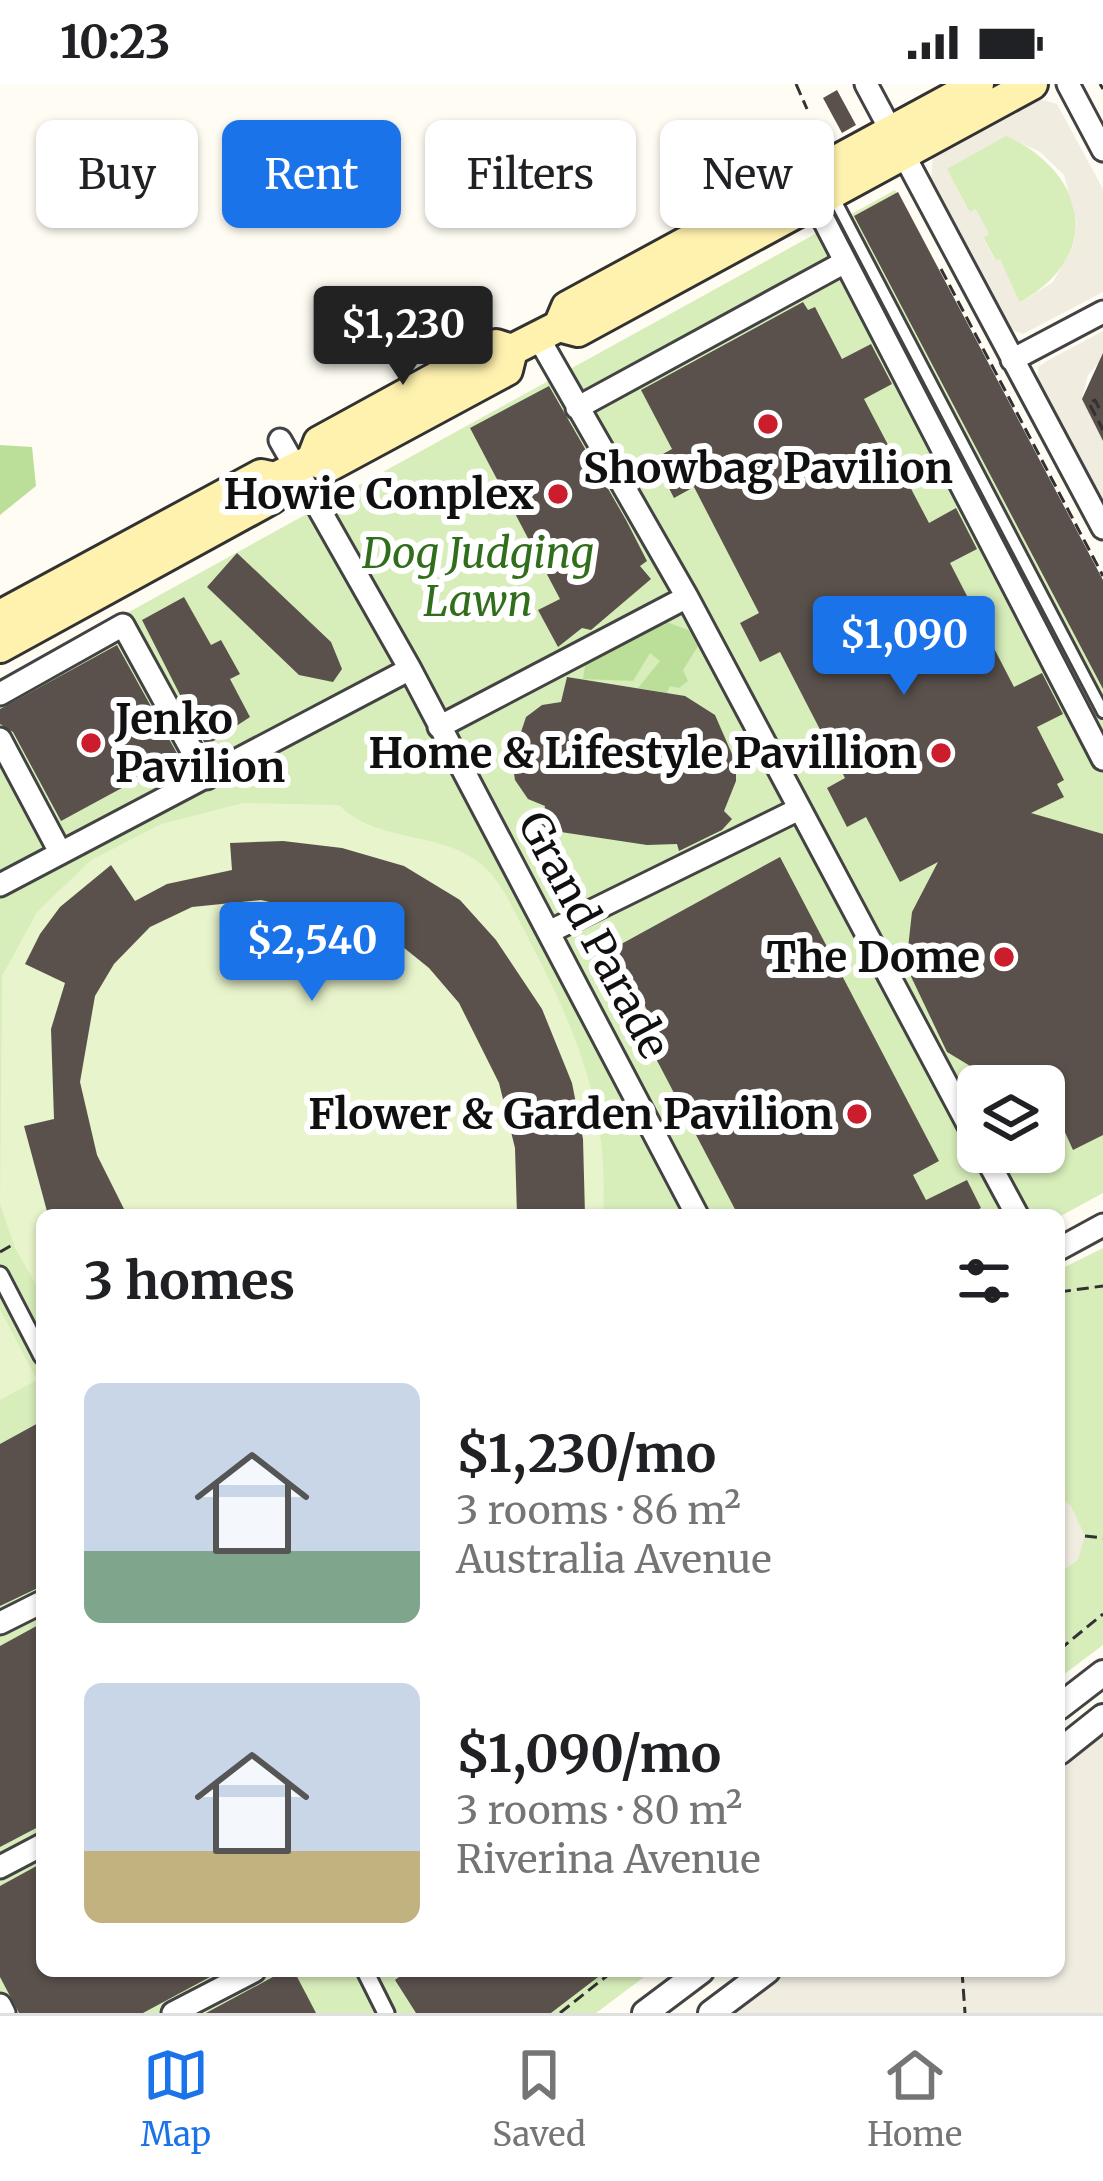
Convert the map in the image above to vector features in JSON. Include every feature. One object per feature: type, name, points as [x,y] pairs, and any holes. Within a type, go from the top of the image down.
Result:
[{"type":"main road","points":[[834,193],[977,84]]},
{"type":"main road","points":[[536,338],[567,307],[896,143],[1032,84]]},
{"type":"main road","points":[[0,647],[272,498],[319,442],[496,345],[578,331],[773,228]]},
{"type":"main road","points":[[0,616],[261,475],[295,469]]},
{"type":"street","points":[[866,84],[1103,527]]},
{"type":"street","points":[[1068,84],[1103,150]]},
{"type":"street","points":[[833,228],[845,262],[1103,758]]},
{"type":"street","points":[[577,408],[845,262]]},
{"type":"street","points":[[1012,360],[1103,312]]},
{"type":"street","points":[[536,338],[687,597],[957,1104]]},
{"type":"street","name":"Grand Parade","points":[[280,440],[410,670],[695,1209]]},
{"type":"street","points":[[439,727],[687,597]]},
{"type":"street","points":[[0,694],[123,625],[207,778]]},
{"type":"street","points":[[1,883],[410,670]]},
{"type":"street","points":[[0,739],[61,852]]},
{"type":"street","points":[[549,932],[797,810]]},
{"type":"street","points":[[994,1173],[1014,1209]]},
{"type":"street","points":[[1065,1246],[1103,1225]]},
{"type":"street","points":[[0,1276],[36,1345]]},
{"type":"street","points":[[0,1623],[36,1605]]},
{"type":"street","points":[[1065,1702],[1103,1673]]},
{"type":"street","points":[[1065,1747],[1103,1718]]},
{"type":"street","points":[[0,1867],[36,1848]]},
{"type":"street","points":[[173,2013],[242,1977]]},
{"type":"street","points":[[368,1977],[386,2013]]},
{"type":"street","points":[[645,2013],[689,1977]]},
{"type":"street","points":[[711,2013],[759,1977]]},
{"type":"street","points":[[0,2005],[4,2013]]},
{"type":"lane","points":[[834,219],[1103,712]]},
{"type":"path","points":[[796,84],[807,109]]},
{"type":"path","points":[[939,264],[1103,576]]},
{"type":"path","points":[[1099,407],[1095,400],[1089,403],[1103,430]]},
{"type":"path","points":[[0,1252],[14,1244]]},
{"type":"path","points":[[1065,1291],[1103,1286]]},
{"type":"path","points":[[1085,1536],[1103,1538]]},
{"type":"path","points":[[1065,1645],[1103,1614]]},
{"type":"path","points":[[560,2013],[605,1977]]},
{"type":"path","points":[[962,1977],[965,2013]]},
{"type":"green space","points":[[1006,135],[1055,172],[1069,194],[1075,217],[1074,240],[1064,263],[1046,284],[1019,303],[983,237],[975,210],[970,213],[946,168]]},
{"type":"green space","name":"Dog Judging Lawn","points":[[895,190],[1103,587],[1103,1193],[1065,1214],[1065,1209],[36,1209],[36,1977],[644,1977],[596,2013],[0,2013],[0,683],[826,228],[834,228],[834,224]]},
{"type":"green space","points":[[0,445],[32,447],[36,486],[0,515]]},
{"type":"green space","points":[[661,620],[691,631],[700,643],[683,670],[688,681],[679,688],[670,686],[667,693],[638,688],[660,661],[650,653],[633,681],[583,679],[586,660]]},
{"type":"green space","points":[[243,803],[339,805],[372,826],[447,846],[481,864],[507,897],[574,1036],[595,1104],[603,1209],[36,1209],[36,1285],[15,1248],[0,1204],[2,976],[37,912],[91,860],[161,824]]},
{"type":"green space","points":[[1103,1248],[1103,1645],[1065,1674],[1065,1267]]},
{"type":"green space","points":[[0,1309],[36,1381],[0,1400]]},
{"type":"shaded area","points":[[1033,97],[1057,104],[1103,189],[1103,292],[1023,334],[1010,329],[931,183],[933,154]],"holes":[[[1006,136],[1040,152],[1064,175],[1077,223],[1073,246],[1053,282],[1020,303],[1000,259],[995,260],[983,238],[989,234],[976,209],[969,212],[947,169]]]},
{"type":"shaded area","points":[[1103,331],[1103,359],[1088,375],[1082,398],[1103,441],[1103,505],[1038,381],[1038,367]]},
{"type":"shaded area","points":[[1065,1500],[1085,1536],[1078,1560],[1065,1569]]},
{"type":"shaded area","points":[[1103,1734],[1103,2013],[732,2013],[780,1977],[1065,1977],[1065,1762]]},
{"type":"building","points":[[837,90],[856,125],[842,133],[823,98]]},
{"type":"building","points":[[898,192],[1103,580],[1103,689],[854,216]]},
{"type":"building","points":[[803,302],[808,310],[815,307],[842,359],[871,344],[892,384],[864,399],[929,523],[956,508],[977,549],[950,563],[1014,687],[1042,673],[1063,714],[1037,727],[1064,780],[1057,784],[1064,797],[1031,813],[1103,834],[1103,1135],[1073,1150],[1065,1132],[1065,1065],[969,1065],[947,1052],[906,966],[912,912],[938,862],[900,882],[866,817],[847,827],[827,788],[845,778],[780,652],[760,662],[740,623],[759,613],[694,487],[674,498],[654,459],[672,449],[641,390]]},
{"type":"building","points":[[1103,353],[1103,441],[1082,399]]},
{"type":"building","name":"Howie Conplex","points":[[549,386],[626,520],[647,561],[640,566],[651,579],[591,630],[582,628],[558,647],[538,610],[560,599],[470,428]]},
{"type":"building","points":[[237,553],[331,642],[342,669],[333,682],[299,675],[207,587]]},
{"type":"building","points":[[184,597],[211,645],[221,640],[240,674],[230,679],[250,717],[206,746],[142,620]]},
{"type":"building","name":"Jenko Pavilion","points":[[117,645],[179,757],[61,821],[13,732],[0,724],[0,709]]},
{"type":"building","points":[[567,677],[685,696],[715,715],[736,763],[736,781],[724,811],[732,819],[722,830],[679,851],[677,844],[647,845],[541,829],[545,806],[528,799],[515,780],[512,759],[526,717],[542,705],[561,702]]},
{"type":"building","points":[[283,841],[342,848],[404,866],[460,900],[496,940],[542,1009],[572,1083],[583,1139],[585,1209],[517,1209],[515,1148],[499,1083],[459,1003],[429,968],[403,947],[352,922],[261,900],[192,907],[150,927],[114,964],[95,996],[80,1082],[97,1155],[124,1209],[46,1209],[24,1126],[54,1119],[51,1029],[65,983],[25,964],[40,934],[60,907],[111,865],[135,901],[167,884],[232,870],[230,843]]},
{"type":"building","points":[[780,857],[939,1161],[913,1175],[926,1200],[967,1180],[981,1208],[735,1209],[652,1051],[665,1044],[614,948]]},
{"type":"building","points":[[36,1424],[36,1589],[0,1606],[0,1444]]},
{"type":"building","points":[[36,1626],[36,1828],[0,1847],[0,1646]]},
{"type":"building","points":[[36,1866],[36,1977],[210,1977],[143,2013],[19,2013],[0,1977],[0,1886]]},
{"type":"building","points":[[273,1977],[297,1977],[316,2013],[206,2013]]},
{"type":"building","points":[[598,1977],[551,2013],[416,2013],[395,1980]]},
{"type":"place","name":"Showbag Pavilion","points":[[768,424]]},
{"type":"place","name":"Howie Conplex","points":[[558,494]]},
{"type":"place","name":"Jenko Pavilion","points":[[91,743]]},
{"type":"place","name":"Home & Lifestyle Pavillion","points":[[941,753]]},
{"type":"place","name":"The Dome","points":[[1004,957]]},
{"type":"place","name":"Flower & Garden Pavilion","points":[[857,1114]]}]
